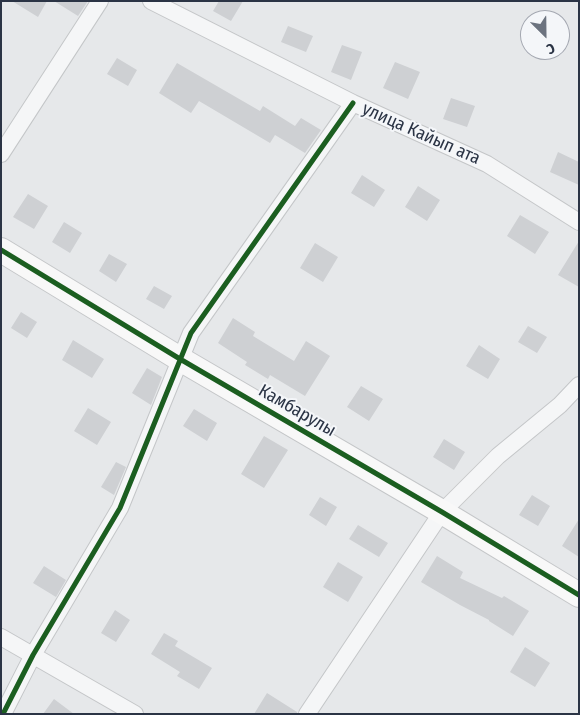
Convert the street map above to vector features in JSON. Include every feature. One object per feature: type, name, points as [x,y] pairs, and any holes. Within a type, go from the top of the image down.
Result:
[{"type":"street","points":[[1,154],[100,1]]},
{"type":"street","name":"улица Кайып ата","points":[[151,1],[353,103],[487,164],[579,222]]},
{"type":"street","points":[[3,714],[33,654],[120,508],[191,333],[353,103]]},
{"type":"street","name":"Камбарулы","points":[[1,250],[180,359],[442,512],[579,595]]},
{"type":"street","points":[[307,714],[442,512],[498,456],[560,405],[579,385]]},
{"type":"street","points":[[1,637],[135,714]]},
{"type":"building","points":[[12,1],[47,1],[38,17]]},
{"type":"building","points":[[54,1],[88,1],[78,16]]},
{"type":"building","points":[[219,1],[243,1],[231,21],[213,11]]},
{"type":"building","points":[[288,26],[313,36],[306,52],[281,42]]},
{"type":"building","points":[[342,45],[362,52],[351,80],[331,72]]},
{"type":"building","points":[[117,58],[137,70],[128,86],[107,74]]},
{"type":"building","points":[[395,62],[420,72],[408,99],[383,88]]},
{"type":"building","points":[[177,63],[260,111],[263,106],[295,126],[301,118],[321,130],[305,153],[275,135],[270,143],[199,101],[191,113],[159,93]]},
{"type":"building","points":[[451,98],[475,106],[467,127],[443,119]]},
{"type":"building","points":[[558,152],[579,162],[579,185],[550,172]]},
{"type":"building","points":[[362,175],[385,190],[374,207],[351,193]]},
{"type":"building","points":[[418,186],[440,200],[427,221],[405,207]]},
{"type":"building","points":[[28,194],[48,206],[34,229],[13,217]]},
{"type":"building","points":[[520,215],[549,232],[535,254],[507,236]]},
{"type":"building","points":[[64,222],[82,233],[70,253],[52,242]]},
{"type":"building","points":[[579,241],[579,287],[558,275]]},
{"type":"building","points":[[315,243],[338,257],[323,282],[300,268]]},
{"type":"building","points":[[109,254],[127,264],[116,282],[99,271]]},
{"type":"building","points":[[154,286],[172,296],[164,309],[146,299]]},
{"type":"building","points":[[21,312],[37,322],[27,338],[11,328]]},
{"type":"building","points":[[233,318],[255,332],[253,336],[294,361],[306,341],[330,356],[305,396],[270,375],[268,379],[245,365],[247,362],[218,343]]},
{"type":"building","points":[[528,326],[547,337],[537,353],[518,342]]},
{"type":"building","points":[[73,340],[104,359],[92,378],[62,360]]},
{"type":"building","points":[[479,345],[500,359],[488,379],[466,366]]},
{"type":"building","points":[[147,368],[162,377],[151,405],[132,393]]},
{"type":"building","points":[[361,386],[383,399],[369,421],[347,407]]},
{"type":"building","points":[[88,408],[111,422],[97,445],[74,431]]},
{"type":"building","points":[[194,409],[217,423],[207,441],[183,426]]},
{"type":"building","points":[[264,436],[288,450],[264,488],[241,474]]},
{"type":"building","points":[[444,439],[465,452],[454,470],[433,457]]},
{"type":"building","points":[[116,462],[126,467],[114,495],[101,487]]},
{"type":"building","points":[[532,495],[550,506],[538,526],[519,515]]},
{"type":"building","points":[[320,497],[337,507],[326,526],[309,515]]},
{"type":"building","points":[[579,519],[579,557],[562,546]]},
{"type":"building","points":[[358,525],[388,543],[379,557],[349,539]]},
{"type":"building","points":[[437,556],[463,572],[460,578],[502,598],[504,596],[529,611],[513,636],[489,620],[421,582]]},
{"type":"building","points":[[338,562],[363,577],[348,602],[323,587]]},
{"type":"building","points":[[44,566],[66,580],[56,597],[33,583]]},
{"type":"building","points":[[115,610],[130,620],[116,642],[101,633]]},
{"type":"building","points":[[164,633],[178,641],[175,646],[212,668],[199,689],[177,676],[180,672],[151,654]]},
{"type":"building","points":[[525,647],[550,663],[535,687],[510,672]]},
{"type":"building","points":[[267,693],[297,712],[297,714],[254,714]]},
{"type":"building","points":[[54,699],[74,714],[43,714]]},
{"type":"cycle path","points":[[3,714],[33,655],[120,508],[191,333],[353,103]]},
{"type":"cycle path","points":[[1,250],[180,359],[442,512],[579,595]]}]
